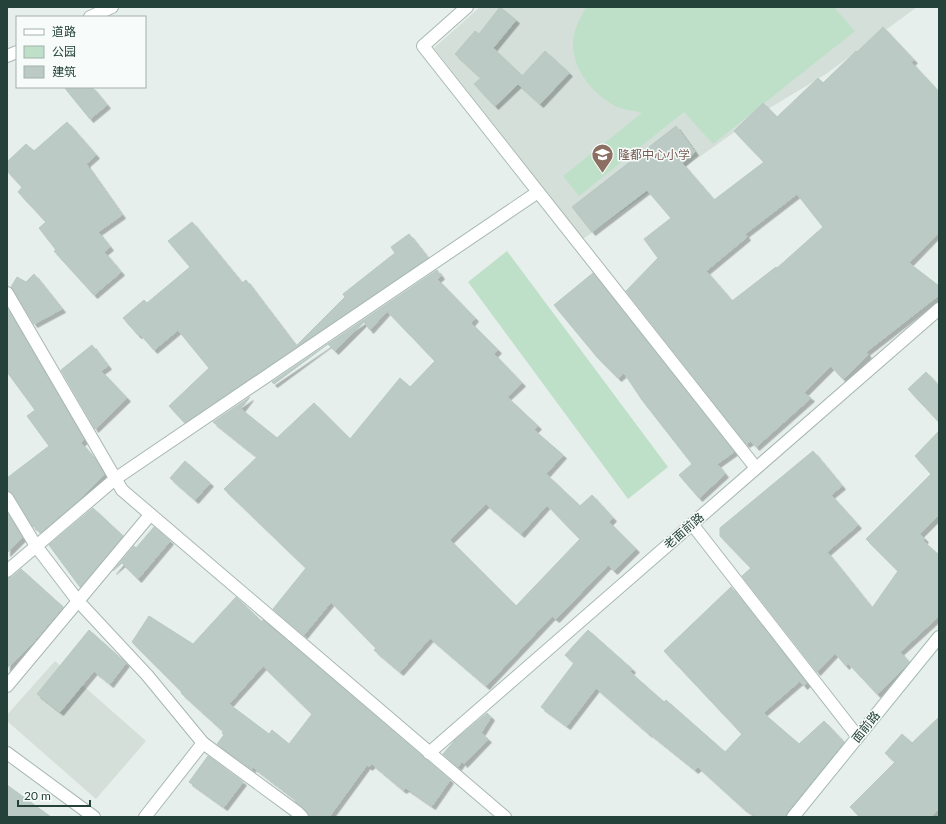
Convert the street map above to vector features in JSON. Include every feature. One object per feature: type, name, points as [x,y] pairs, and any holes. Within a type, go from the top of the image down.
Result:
[{"type":"street","points":[[92,16],[112,7]]},
{"type":"street","points":[[467,7],[423,46],[756,468]]},
{"type":"street","points":[[7,571],[115,479],[538,192]]},
{"type":"street","points":[[7,293],[122,490],[504,817]]},
{"type":"street","name":"老面前路","points":[[430,753],[939,309]]},
{"type":"street","points":[[7,498],[36,546],[78,601],[147,675],[202,744],[302,817]]},
{"type":"street","points":[[7,686],[150,515]]},
{"type":"street","points":[[692,524],[858,737]]},
{"type":"street","name":"面前路","points":[[793,817],[939,637]]},
{"type":"street","points":[[145,817],[202,744]]},
{"type":"street","points":[[7,753],[94,817]]},
{"type":"shaded area","name":"隆都中心小学","points":[[480,7],[917,7],[826,74],[763,112],[583,239],[434,48]]},
{"type":"shaded area","points":[[55,661],[146,741],[96,799],[7,721],[7,715]]},
{"type":"green space","points":[[586,7],[834,7],[855,31],[713,144],[684,112],[579,196],[563,176],[642,113],[615,106],[607,101],[591,87],[580,71],[576,62],[573,42],[576,28]]},
{"type":"green space","points":[[507,251],[668,467],[628,499],[468,282]]},
{"type":"building","points":[[500,7],[516,20],[493,48],[522,76],[545,51],[569,73],[540,104],[518,84],[495,106],[474,84],[481,78],[455,54],[475,31],[479,34]]},
{"type":"building","points":[[883,27],[914,60],[911,62],[939,92],[939,232],[909,263],[939,286],[939,295],[866,352],[868,355],[843,379],[831,366],[804,393],[811,398],[756,447],[751,441],[746,444],[626,291],[658,258],[644,239],[671,218],[647,190],[592,232],[572,207],[676,126],[695,152],[682,163],[714,200],[764,162],[734,131],[763,103],[777,117],[818,78],[823,83],[856,51],[857,52]],"holes":[[[797,194],[823,227],[777,268],[776,267],[732,301],[706,271],[747,237],[745,234]]]},
{"type":"building","points":[[65,88],[93,88],[107,105],[90,119]]},
{"type":"building","points":[[67,122],[96,155],[86,164],[122,215],[98,232],[110,247],[104,252],[121,272],[94,295],[54,251],[56,250],[39,228],[46,222],[18,192],[22,187],[7,171],[7,162],[26,144],[34,151]]},
{"type":"building","points":[[192,222],[242,283],[246,280],[296,346],[345,297],[343,294],[395,253],[391,247],[409,234],[428,258],[185,423],[169,406],[209,368],[178,330],[154,350],[123,318],[144,300],[147,303],[190,267],[168,241]]},
{"type":"building","points":[[437,270],[441,276],[437,279],[475,318],[471,323],[498,350],[494,354],[522,383],[507,397],[538,426],[534,430],[563,455],[546,474],[580,506],[592,495],[613,518],[609,522],[636,549],[614,571],[608,565],[556,619],[552,616],[486,686],[430,638],[400,672],[374,650],[376,648],[331,602],[304,635],[273,609],[306,568],[224,489],[257,457],[213,422],[250,397],[241,409],[277,438],[314,403],[350,439],[400,378],[410,387],[435,361],[387,311],[370,330],[364,322],[335,351],[328,344],[274,384],[272,382]],"holes":[[[486,504],[521,534],[547,505],[580,539],[516,606],[450,540]]]},
{"type":"building","points":[[593,273],[734,452],[717,464],[725,474],[699,498],[679,475],[692,464],[642,400],[624,373],[618,378],[597,357],[554,305]]},
{"type":"building","points":[[34,274],[62,309],[34,324],[11,287],[17,277],[26,282]]},
{"type":"building","points":[[7,308],[84,440],[81,443],[94,457],[104,475],[82,497],[40,533],[34,526],[33,527],[13,494],[7,491],[7,478],[49,446],[27,416],[35,410],[7,372]]},
{"type":"building","points":[[92,345],[108,366],[101,371],[127,398],[95,429],[61,370]]},
{"type":"building","points":[[926,372],[939,386],[939,422],[908,389]]},
{"type":"building","points":[[939,431],[939,515],[920,534],[925,539],[923,541],[939,555],[939,616],[900,652],[909,662],[877,694],[848,663],[846,666],[835,653],[817,672],[742,576],[751,568],[720,536],[720,528],[813,451],[842,486],[831,495],[858,525],[827,552],[872,608],[898,571],[866,539],[931,474],[915,456]]},
{"type":"building","points":[[185,461],[210,483],[195,500],[170,478]]},
{"type":"building","points":[[93,508],[123,536],[80,587],[49,545]]},
{"type":"building","points":[[7,512],[22,538],[7,553]]},
{"type":"building","points":[[154,527],[170,541],[138,579],[122,563],[113,571],[134,546],[136,548]]},
{"type":"building","points":[[21,569],[63,607],[30,646],[7,668],[7,578],[12,577]]},
{"type":"building","points":[[731,587],[807,683],[804,686],[800,681],[763,713],[799,744],[824,721],[844,742],[787,812],[786,817],[756,817],[742,807],[698,767],[695,770],[649,734],[596,688],[567,726],[541,707],[574,663],[565,655],[588,630],[632,669],[630,672],[664,702],[666,700],[725,752],[742,734],[664,651]]},
{"type":"building","points":[[236,597],[262,622],[263,620],[450,780],[432,806],[406,788],[403,790],[372,764],[369,767],[367,765],[329,817],[309,817],[307,812],[295,801],[296,800],[253,767],[252,769],[217,744],[224,735],[222,733],[224,732],[181,693],[182,692],[132,642],[149,616],[193,644]],"holes":[[[263,666],[312,714],[289,744],[272,730],[269,734],[229,704]]]},
{"type":"building","points":[[89,630],[126,663],[110,684],[94,671],[60,712],[37,694]]},
{"type":"building","points":[[487,713],[491,717],[481,733],[488,739],[464,764],[462,761],[458,767],[443,754],[455,740]]},
{"type":"building","points":[[939,717],[939,809],[931,817],[860,817],[850,807],[895,762],[885,753],[902,734],[912,743]]},
{"type":"building","points":[[208,756],[243,782],[224,807],[189,782]]},
{"type":"building","points":[[7,785],[51,817],[7,817]]},
{"type":"place","name":"隆都中心小学","points":[[603,174]]}]
